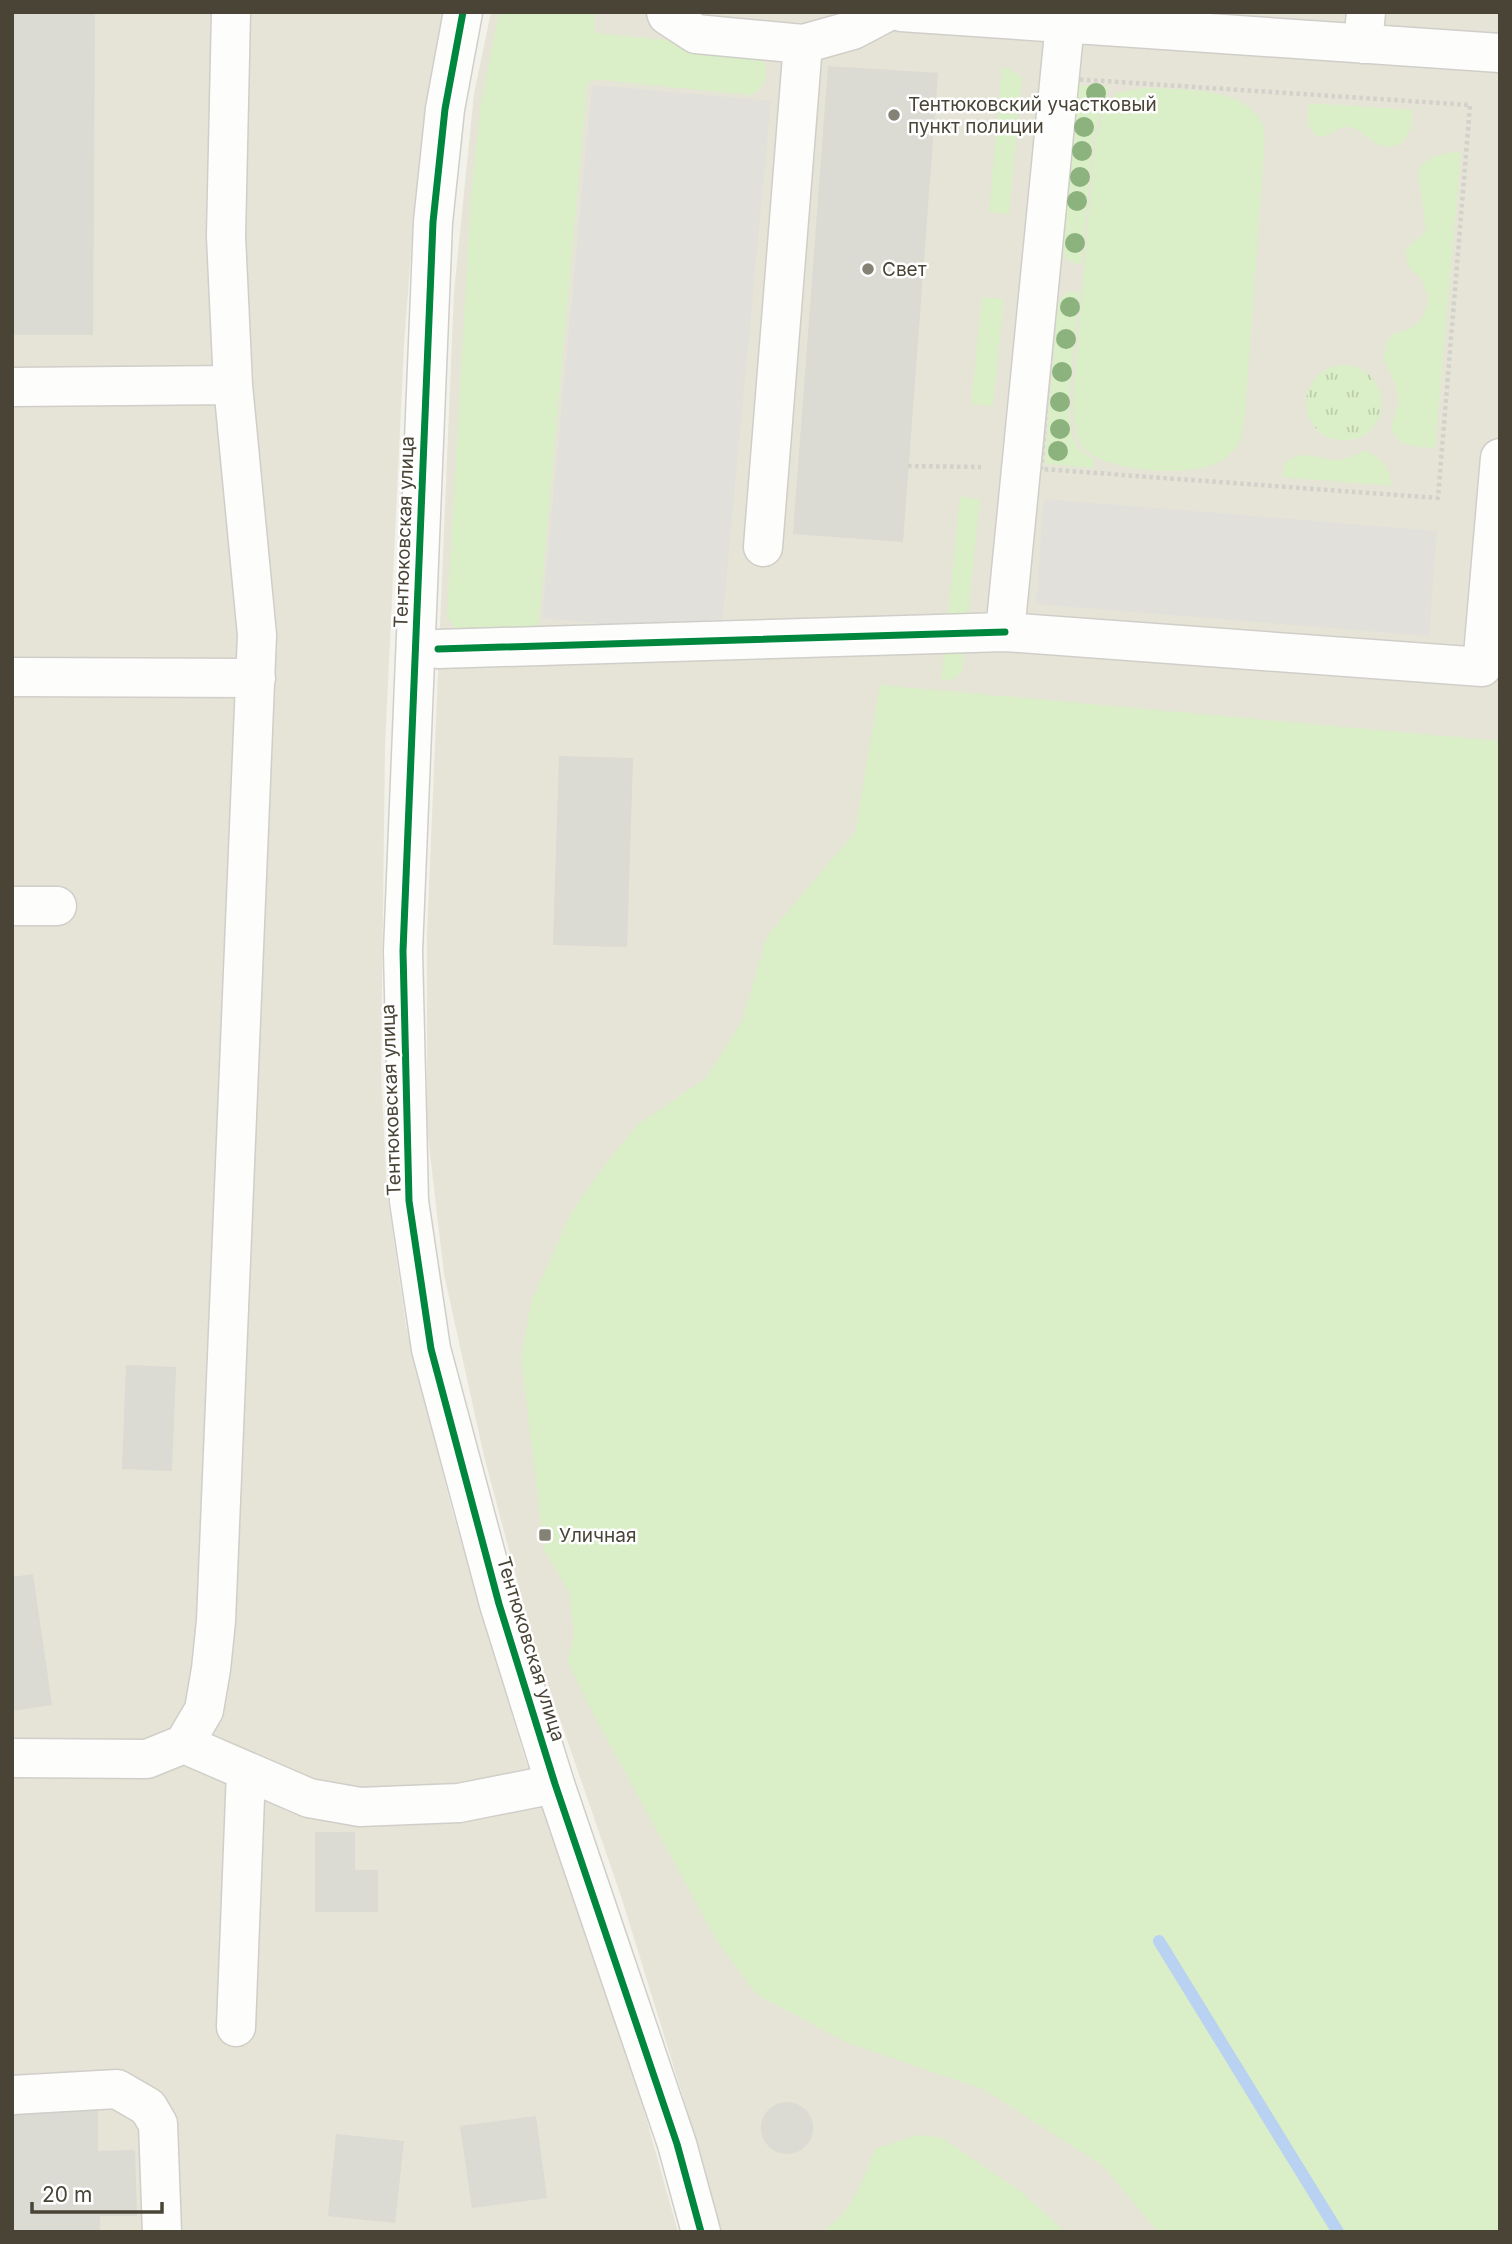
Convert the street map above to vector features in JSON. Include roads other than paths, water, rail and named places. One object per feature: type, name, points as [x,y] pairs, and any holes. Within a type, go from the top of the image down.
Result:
[{"type":"street","points":[[12,1758],[147,1759],[184,1744],[204,1710],[211,1669],[216,1621],[257,635],[233,385],[226,236],[231,12]]},
{"type":"street","name":"Тентюковская улица","points":[[463,12],[446,109],[433,222],[403,951],[409,1201],[431,1349],[499,1604],[555,1784],[677,2144],[701,2232]]},
{"type":"street","points":[[666,12],[696,34],[803,44],[853,30],[887,12]]},
{"type":"street","points":[[901,12],[1065,23],[1365,28],[1500,53]]},
{"type":"street","points":[[1005,632],[1031,468],[1065,23]]},
{"type":"street","points":[[763,547],[803,44]]},
{"type":"street","points":[[12,387],[233,385]]},
{"type":"street","points":[[438,649],[1005,632],[1482,667],[1500,458]]},
{"type":"street","points":[[12,677],[256,678]]},
{"type":"street","points":[[12,905],[57,906]]},
{"type":"street","points":[[184,1744],[309,1798],[360,1807],[459,1803],[555,1784]]},
{"type":"street","points":[[236,2027],[246,1772]]},
{"type":"street","points":[[12,2095],[117,2089],[148,2107],[158,2124],[162,2232]]},
{"type":"waterway","points":[[1159,1941],[1338,2232]]},
{"type":"place","name":"Тентюковский участковый пункт полиции","points":[[894,115]]},
{"type":"place","name":"Свет","points":[[868,269]]},
{"type":"place","name":"Уличная","points":[[545,1535]]}]
